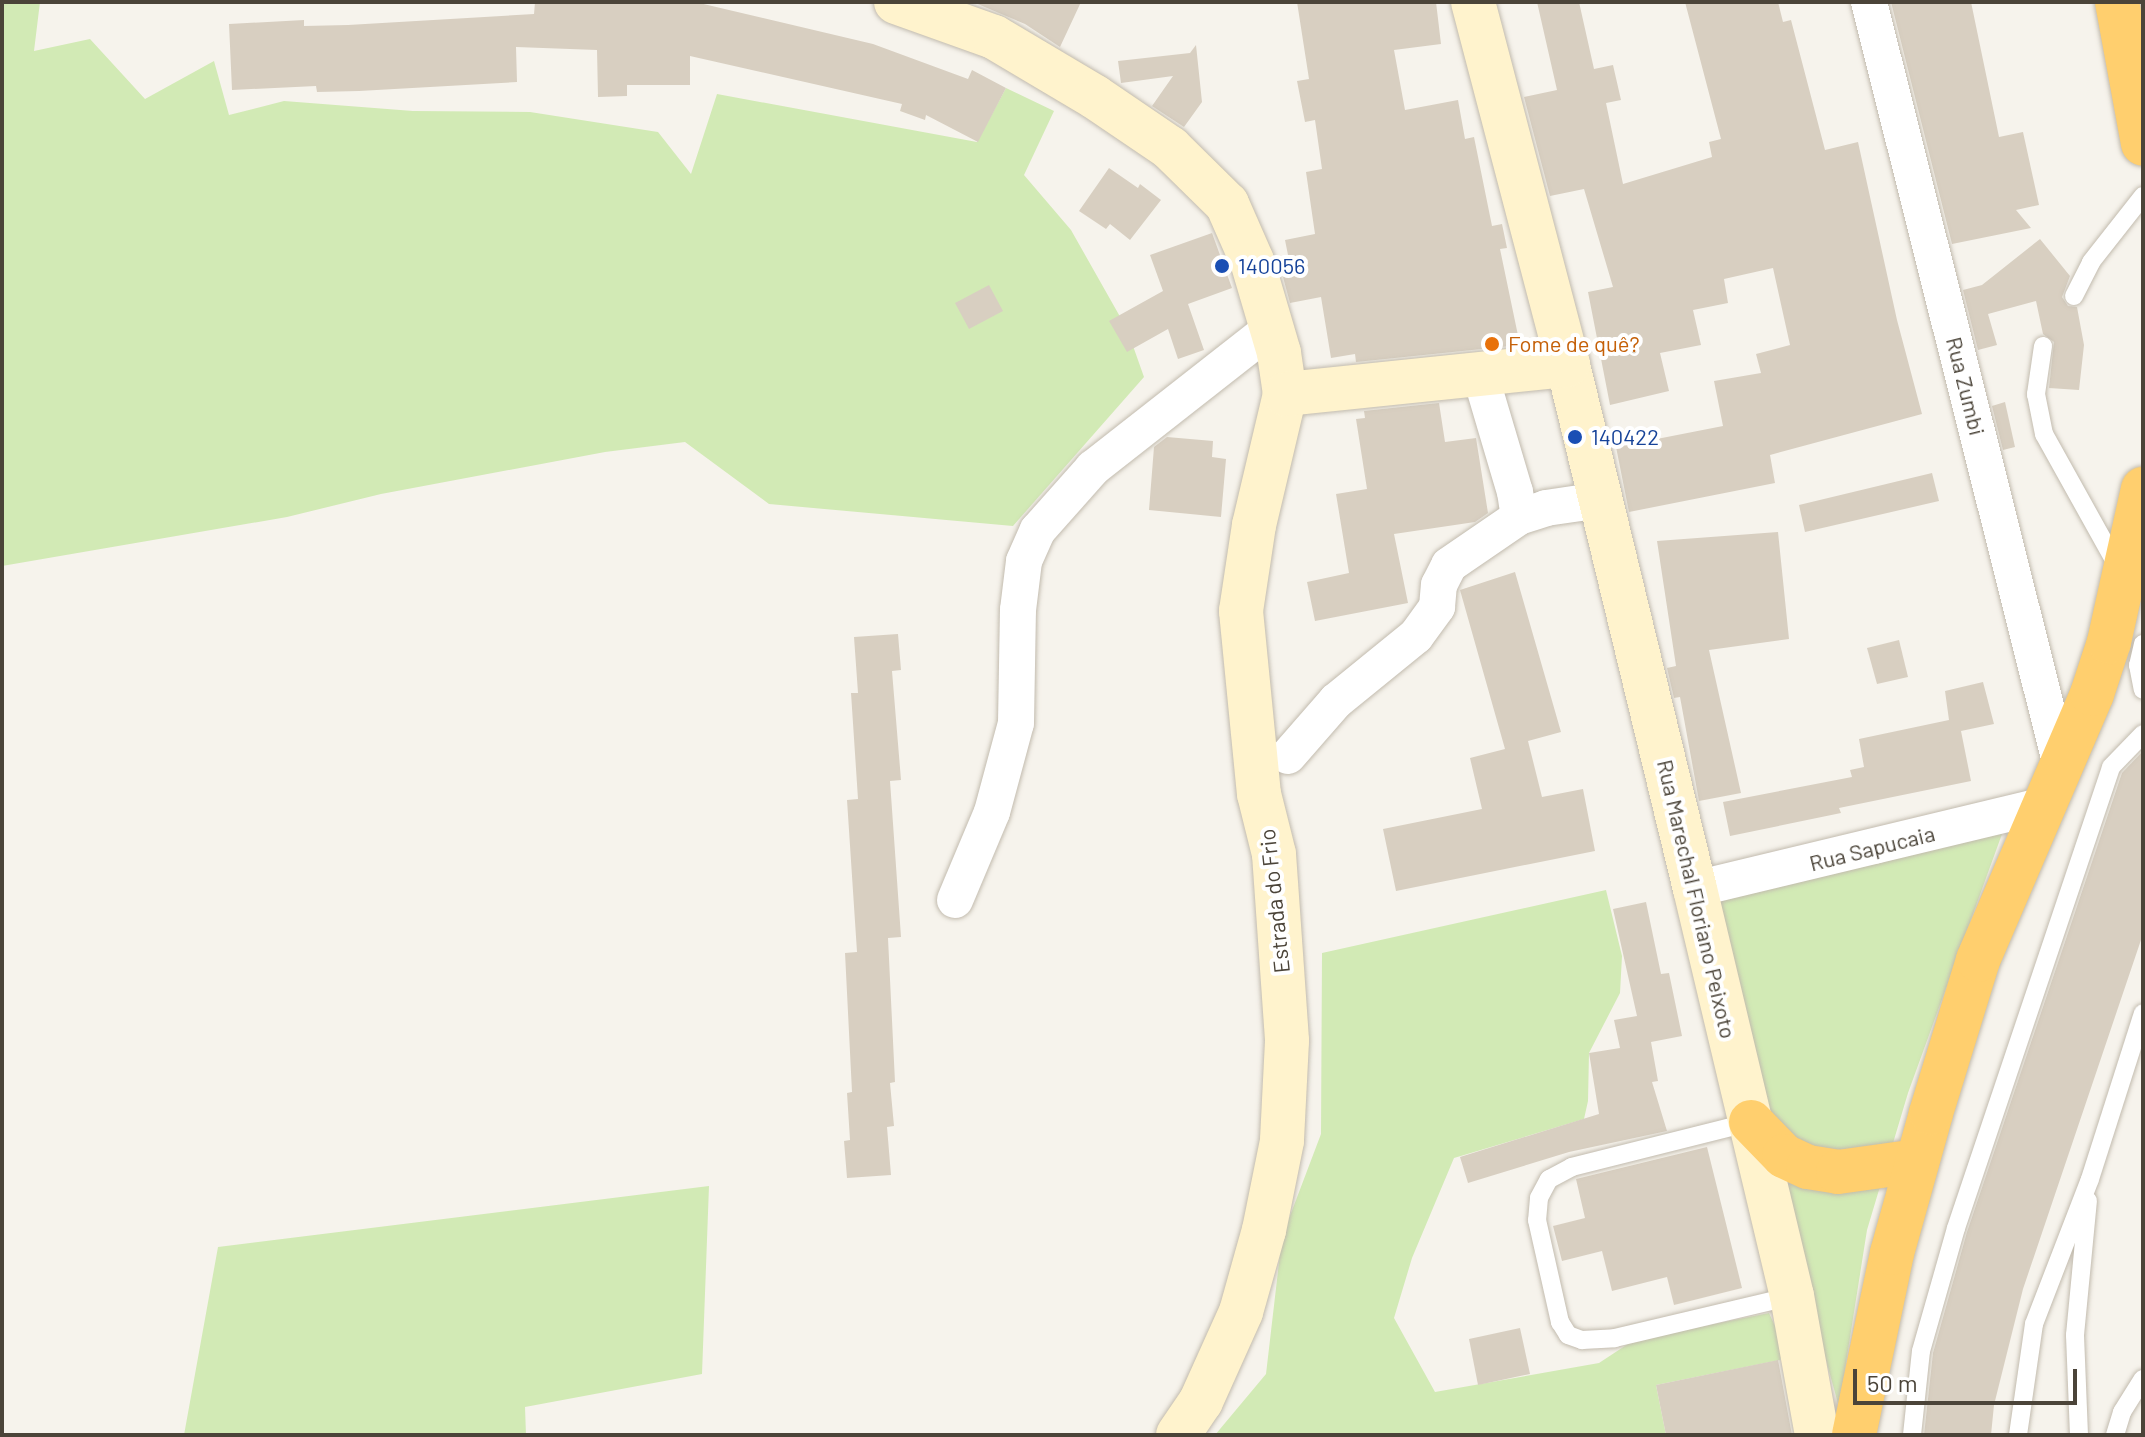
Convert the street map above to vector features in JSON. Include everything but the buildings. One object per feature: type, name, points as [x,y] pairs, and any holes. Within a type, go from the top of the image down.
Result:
[{"type":"highway","points":[[2117,2],[2143,144]]},
{"type":"highway","points":[[1854,1435],[1892,1253],[1978,960],[2055,787],[2109,642],[2143,489]]},
{"type":"highway","points":[[1751,1122],[1784,1156],[1808,1167],[1838,1172],[1917,1161]]},
{"type":"main road","points":[[896,2],[994,37],[1095,97],[1170,148],[1227,204],[1252,261],[1279,358],[1480,374],[1568,365]]},
{"type":"main road","name":"Rua Marechal Floriano Peixoto","points":[[1473,2],[1568,365],[1751,1122],[1792,1296],[1817,1435]]},
{"type":"main road","name":"Estrada do Frio","points":[[1178,1435],[1201,1401],[1241,1312],[1264,1230],[1282,1141],[1287,1041],[1274,854],[1257,780],[1241,611],[1279,358]]},
{"type":"street","name":"Rua Zumbi","points":[[1869,2],[2055,787]]},
{"type":"street","points":[[955,900],[992,812],[1016,723],[1018,610],[1024,561],[1038,530],[1093,468],[1279,358]]},
{"type":"street","points":[[1480,374],[1515,492],[1519,517]]},
{"type":"street","points":[[1288,756],[1336,701],[1416,636],[1437,607],[1439,585],[1449,565],[1519,517],[1546,508],[1601,500]]},
{"type":"street","name":"Rua Sapucaia","points":[[1695,889],[2055,787]]},
{"type":"lane","points":[[2074,296],[2091,262],[2143,196]]},
{"type":"lane","points":[[2043,346],[2036,394],[2044,434],[2124,577]]},
{"type":"lane","points":[[2143,644],[2138,665],[2143,690]]},
{"type":"lane","points":[[1912,1435],[1921,1351],[1956,1228],[2104,785],[2119,756],[2143,734]]},
{"type":"lane","points":[[2018,1435],[2034,1324],[2090,1179],[2143,1013]]},
{"type":"lane","points":[[1751,1122],[1572,1167],[1549,1179],[1539,1198],[1537,1220],[1560,1322],[1568,1335],[1582,1340],[1615,1338],[1792,1296]]},
{"type":"lane","points":[[2079,1435],[2075,1335],[2090,1179]]},
{"type":"lane","points":[[2115,1435],[2122,1412],[2143,1379]]},
{"type":"green space","points":[[2,2],[40,2],[34,51],[90,39],[145,99],[214,61],[229,115],[284,101],[413,111],[530,112],[658,132],[691,174],[717,94],[977,142],[1006,88],[1054,111],[1024,175],[1071,230],[1127,329],[1144,377],[1013,526],[769,504],[685,442],[605,452],[381,494],[287,517],[2,566]]},
{"type":"green space","points":[[2006,823],[1908,1093],[1867,1230],[1839,1407],[1770,1158],[1716,894]]},
{"type":"green space","points":[[1606,890],[1622,956],[1620,993],[1589,1053],[1588,1101],[1584,1119],[1454,1158],[1412,1258],[1394,1318],[1435,1392],[1599,1363],[1634,1340],[1769,1313],[1785,1348],[1780,1360],[1656,1385],[1666,1435],[1215,1435],[1266,1374],[1282,1237],[1321,1134],[1322,953]]},
{"type":"green space","points":[[709,1186],[702,1374],[525,1407],[526,1435],[184,1435],[218,1247]]},
{"type":"place","name":"140056","points":[[1222,266]]},
{"type":"place","name":"Fome de quê?","points":[[1492,344]]},
{"type":"place","name":"140422","points":[[1575,437]]}]
